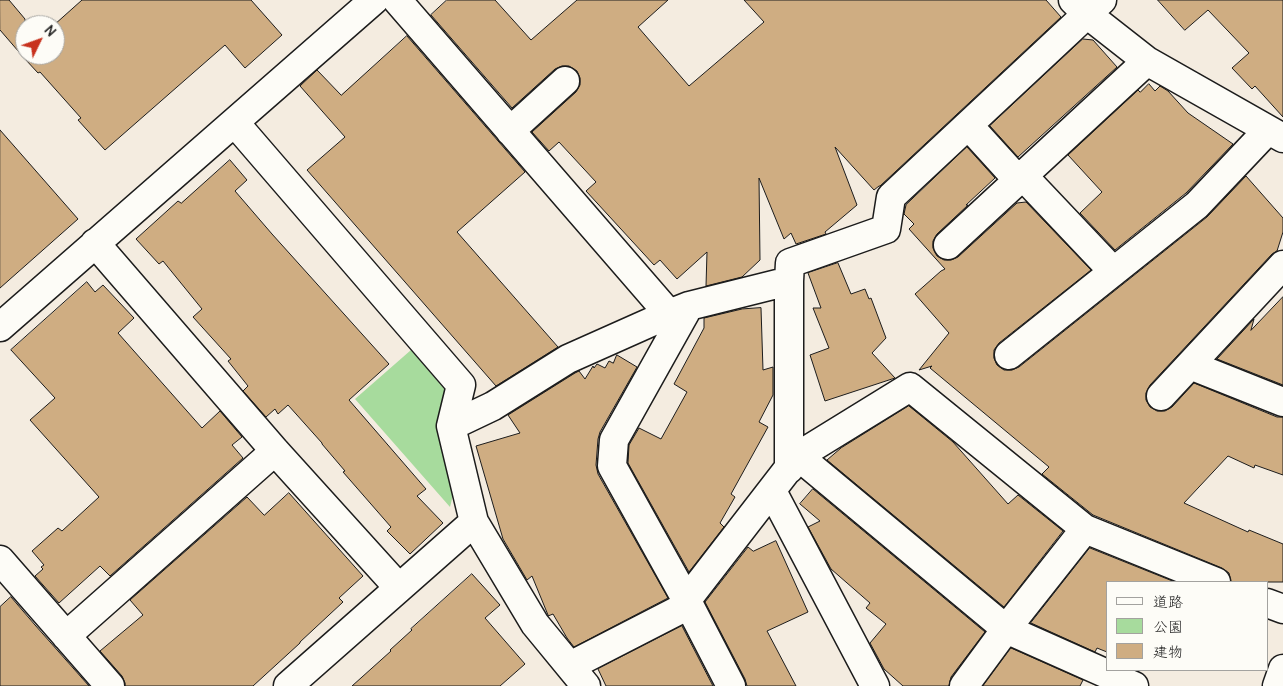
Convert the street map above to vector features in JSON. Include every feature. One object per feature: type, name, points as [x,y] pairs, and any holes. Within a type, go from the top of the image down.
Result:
[{"type":"street","points":[[0,327],[374,0]]},
{"type":"street","points":[[397,0],[510,131],[679,310]]},
{"type":"street","points":[[793,462],[790,263],[886,230],[891,197],[968,125],[1087,5],[1147,62],[1277,131],[1197,205],[1009,355]]},
{"type":"street","points":[[948,245],[1147,62]]},
{"type":"street","points":[[510,131],[565,81]]},
{"type":"street","points":[[235,123],[461,385],[451,426],[474,522],[534,624],[578,676],[679,610],[793,462],[910,387],[1085,530],[1213,581]]},
{"type":"street","points":[[968,125],[1113,272]]},
{"type":"street","points":[[95,243],[275,451],[400,588]]},
{"type":"street","points":[[1161,396],[1283,265]]},
{"type":"street","points":[[451,426],[493,406],[568,359],[679,310],[789,281]]},
{"type":"street","points":[[679,310],[614,440],[612,466],[687,601],[731,686]]},
{"type":"street","points":[[1190,365],[1283,402]]},
{"type":"street","points":[[66,636],[275,451]]},
{"type":"street","points":[[793,462],[1006,629],[1134,686]]},
{"type":"street","points":[[772,491],[875,686]]},
{"type":"street","points":[[288,686],[474,522]]},
{"type":"street","points":[[964,686],[1006,629],[1085,530]]},
{"type":"street","points":[[0,560],[110,686]]},
{"type":"street","points":[[1268,603],[1283,609]]},
{"type":"street","points":[[1276,686],[1283,669]]},
{"type":"green space","points":[[411,350],[447,392],[440,429],[453,495],[450,507],[355,399]]},
{"type":"building","points":[[0,0],[9,0],[22,15],[15,15],[15,47],[0,30]]},
{"type":"building","points":[[82,0],[251,0],[282,35],[245,68],[225,45],[105,150],[78,120],[81,118],[40,72],[38,73],[31,65],[65,65],[65,15]]},
{"type":"building","points":[[447,0],[495,0],[531,40],[577,0],[668,0],[638,27],[689,86],[764,22],[744,0],[1046,0],[1061,17],[874,190],[835,147],[857,205],[825,232],[826,234],[796,244],[791,233],[784,239],[759,178],[760,260],[742,277],[706,286],[707,252],[677,279],[660,260],[654,265],[586,191],[596,182],[559,142],[549,151],[532,132],[576,92],[580,85],[577,71],[569,66],[555,69],[512,108],[431,15]]},
{"type":"building","points":[[1158,0],[1283,0],[1283,117],[1255,86],[1252,89],[1232,68],[1249,53],[1208,10],[1185,30]]},
{"type":"building","points":[[407,36],[525,172],[457,232],[558,347],[496,386],[307,170],[345,137],[300,86],[317,70],[341,95]]},
{"type":"building","points":[[1083,39],[1093,40],[1117,67],[1018,157],[990,126]]},
{"type":"building","points":[[1149,84],[1155,91],[1160,86],[1168,91],[1188,113],[1233,144],[1186,193],[1115,250],[1080,213],[1102,192],[1068,155],[1138,90],[1140,92]]},
{"type":"building","points":[[0,130],[78,219],[0,288]]},
{"type":"building","points":[[967,147],[995,178],[937,234],[933,241],[933,248],[937,256],[944,260],[958,257],[1017,203],[1026,202],[1091,270],[999,343],[994,350],[994,358],[997,365],[1004,370],[1012,370],[1019,367],[1207,217],[1246,176],[1283,218],[1283,232],[1277,251],[1272,254],[1150,385],[1146,393],[1146,400],[1150,407],[1157,411],[1165,411],[1172,407],[1194,383],[1277,417],[1283,417],[1283,475],[1255,465],[1254,468],[1228,456],[1184,503],[1248,532],[1249,530],[1283,544],[1283,582],[1231,581],[1229,573],[1222,568],[1093,515],[1042,474],[1049,467],[930,368],[932,366],[919,370],[949,333],[915,294],[945,269],[909,229],[914,224],[904,214],[906,205]]},
{"type":"building","points":[[230,160],[247,180],[235,191],[389,364],[349,400],[426,489],[417,496],[443,523],[410,554],[387,531],[391,527],[288,405],[278,414],[275,409],[266,417],[243,391],[248,386],[228,361],[231,359],[193,317],[202,309],[163,261],[159,264],[136,239],[178,201],[181,203]]},
{"type":"building","points":[[838,263],[851,294],[865,289],[869,299],[871,298],[886,338],[872,353],[895,378],[825,401],[810,355],[829,348],[813,308],[821,308],[808,273]]},
{"type":"building","points":[[87,282],[95,292],[103,285],[134,318],[118,333],[202,428],[220,411],[242,437],[232,445],[243,458],[110,576],[100,566],[59,603],[35,576],[43,569],[41,567],[44,565],[32,551],[58,528],[62,531],[99,497],[30,420],[55,398],[11,350]]},
{"type":"building","points":[[1283,297],[1283,385],[1217,359],[1254,319],[1251,330]]},
{"type":"building","points":[[761,308],[763,370],[773,367],[773,395],[759,422],[768,427],[731,494],[735,497],[720,523],[724,527],[689,572],[628,463],[629,445],[639,428],[661,439],[687,392],[674,384],[704,328],[704,318],[742,309]]},
{"type":"building","points":[[617,355],[637,367],[600,432],[596,465],[598,474],[668,598],[574,647],[553,614],[548,616],[532,576],[527,580],[503,539],[476,446],[520,433],[508,415],[579,371],[585,379],[593,366],[594,368],[597,364],[605,368],[609,361],[613,363]]},
{"type":"building","points":[[909,406],[953,442],[1008,504],[1018,495],[1063,531],[1004,607],[827,460],[841,448]]},
{"type":"building","points":[[813,489],[985,632],[951,677],[949,686],[903,686],[884,669],[870,643],[886,624],[866,608],[870,603],[831,569],[808,527],[820,521],[800,504]]},
{"type":"building","points":[[289,493],[363,576],[339,598],[343,602],[253,686],[125,686],[122,676],[100,651],[143,615],[130,600],[247,497],[264,515]]},
{"type":"building","points":[[776,541],[808,612],[767,631],[796,686],[747,686],[705,602],[748,547],[753,551]]},
{"type":"building","points":[[1090,548],[1172,581],[1106,581],[1106,652],[1097,648],[1095,652],[1031,623]]},
{"type":"building","points":[[472,574],[500,605],[485,618],[525,664],[500,686],[352,686],[391,651],[411,629]]},
{"type":"building","points":[[11,597],[89,686],[0,686],[0,607]]},
{"type":"building","points":[[682,626],[713,686],[606,686],[598,669]]},
{"type":"building","points":[[1011,648],[1083,680],[1080,686],[983,686]]}]
